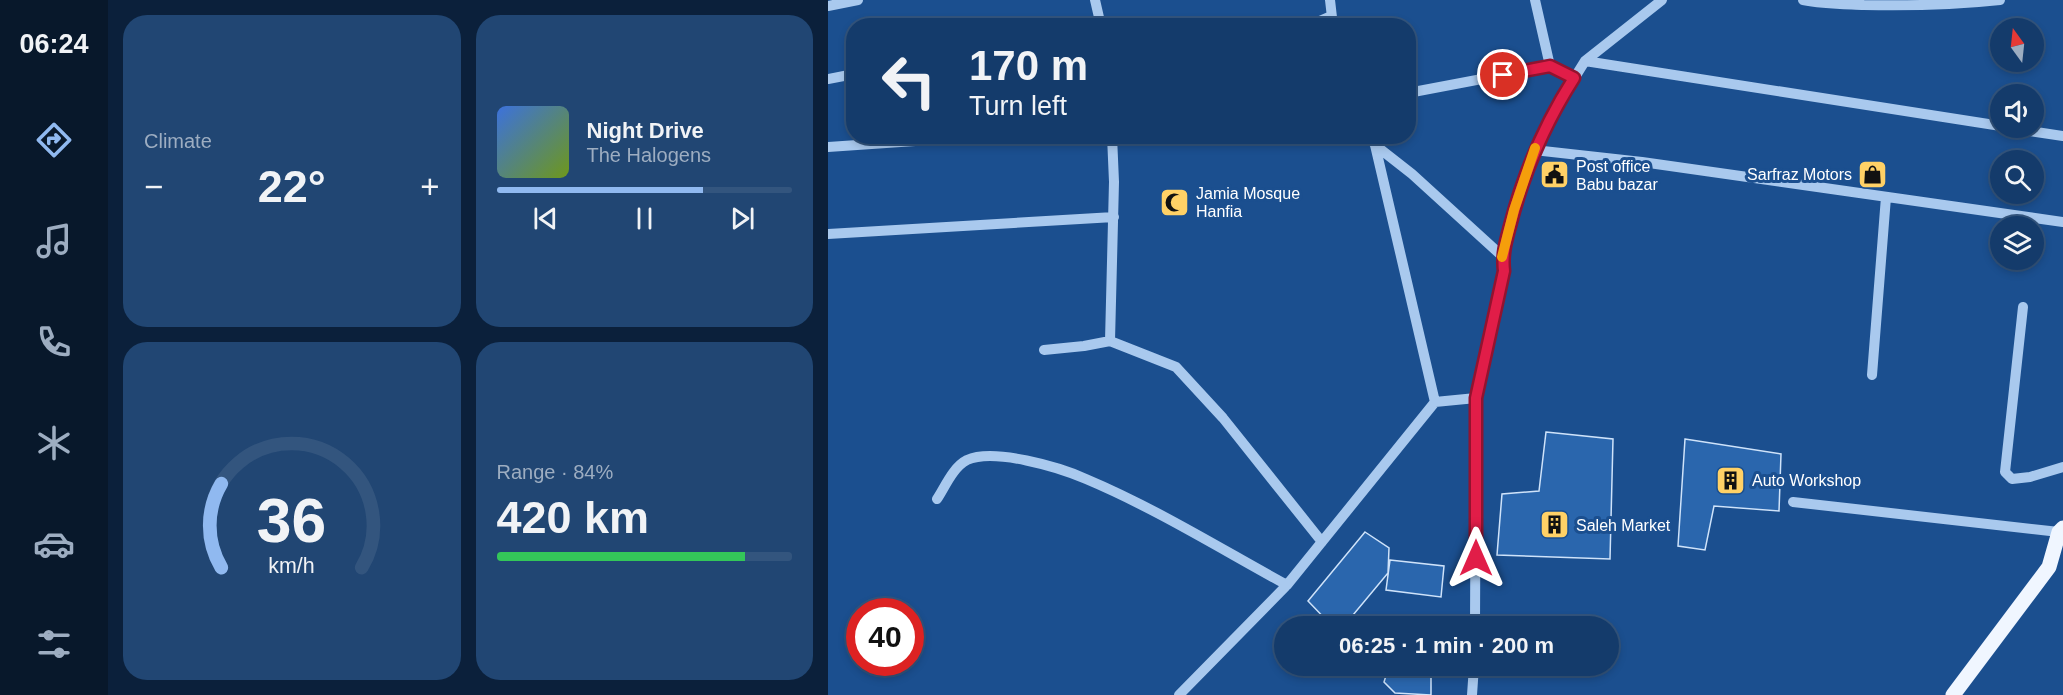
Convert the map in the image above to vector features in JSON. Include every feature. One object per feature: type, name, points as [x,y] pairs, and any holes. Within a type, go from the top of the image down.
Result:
[{"type":"main road","points":[[1953,695],[2049,567],[2061,530]]},
{"type":"main road","points":[[2049,567],[2063,559]]},
{"type":"street","points":[[828,6],[858,0]]},
{"type":"street","points":[[1095,0],[1099,18]]},
{"type":"street","points":[[1330,0],[1332,18]]},
{"type":"street","points":[[1535,0],[1550,66]]},
{"type":"street","points":[[1475,616],[1476,398],[1504,271],[1502,256],[1514,210],[1534,150],[1552,114],[1585,61],[1662,0]]},
{"type":"street","points":[[1803,0],[1819,3],[1905,6],[2000,0]]},
{"type":"street","points":[[1585,61],[1990,124]]},
{"type":"street","points":[[1416,91],[1550,66],[1574,78]]},
{"type":"street","points":[[828,79],[846,76]]},
{"type":"street","points":[[2044,133],[2063,136]]},
{"type":"street","points":[[828,147],[872,144]]},
{"type":"street","points":[[1110,341],[1114,217],[1112,144]]},
{"type":"street","points":[[1374,144],[1436,402]]},
{"type":"street","points":[[1377,144],[1502,256]]},
{"type":"street","points":[[1534,150],[1642,162],[2063,222]]},
{"type":"street","points":[[1872,375],[1886,197]]},
{"type":"street","points":[[828,234],[1114,217]]},
{"type":"street","points":[[2023,307],[2005,472],[2012,479],[2030,477],[2063,467]]},
{"type":"street","points":[[1044,350],[1110,341],[1176,367],[1223,418],[1322,543]]},
{"type":"street","points":[[1179,695],[1287,585],[1436,402],[1476,398]]},
{"type":"street","points":[[937,500],[960,464],[968,460],[991,455],[1022,461],[1085,478],[1137,503],[1287,585]]},
{"type":"street","points":[[1793,502],[2061,530]]},
{"type":"street","points":[[1472,695],[1473,676]]},
{"type":"building","name":"Saleh Market","points":[[1546,432],[1613,439],[1610,559],[1497,555],[1502,494],[1539,491]]},
{"type":"building","name":"Auto Workshop","points":[[1685,439],[1781,454],[1779,511],[1714,506],[1705,550],[1678,546]]},
{"type":"building","points":[[1365,532],[1389,548],[1388,573],[1352,616],[1322,616],[1308,601]]},
{"type":"building","points":[[1390,560],[1444,566],[1441,597],[1386,590]]},
{"type":"building","points":[[1386,676],[1431,676],[1431,695],[1395,693],[1384,682]]},
{"type":"slow traffic","points":[[1502,257],[1514,210],[1535,148]]},
{"type":"place","name":"Sarfraz Motors","points":[[1873,174]]},
{"type":"place","name":"Post office Babu bazar","points":[[1555,175]]},
{"type":"place","name":"Jamia Mosque Hanfia","points":[[1175,202]]},
{"type":"place","name":"Auto Workshop","points":[[1731,480]]},
{"type":"place","name":"Saleh Market","points":[[1555,525]]},
{"type":"route","points":[[1476,558],[1476,398],[1504,271],[1502,256],[1514,210],[1534,150],[1574,78],[1550,66],[1503,75]]}]
